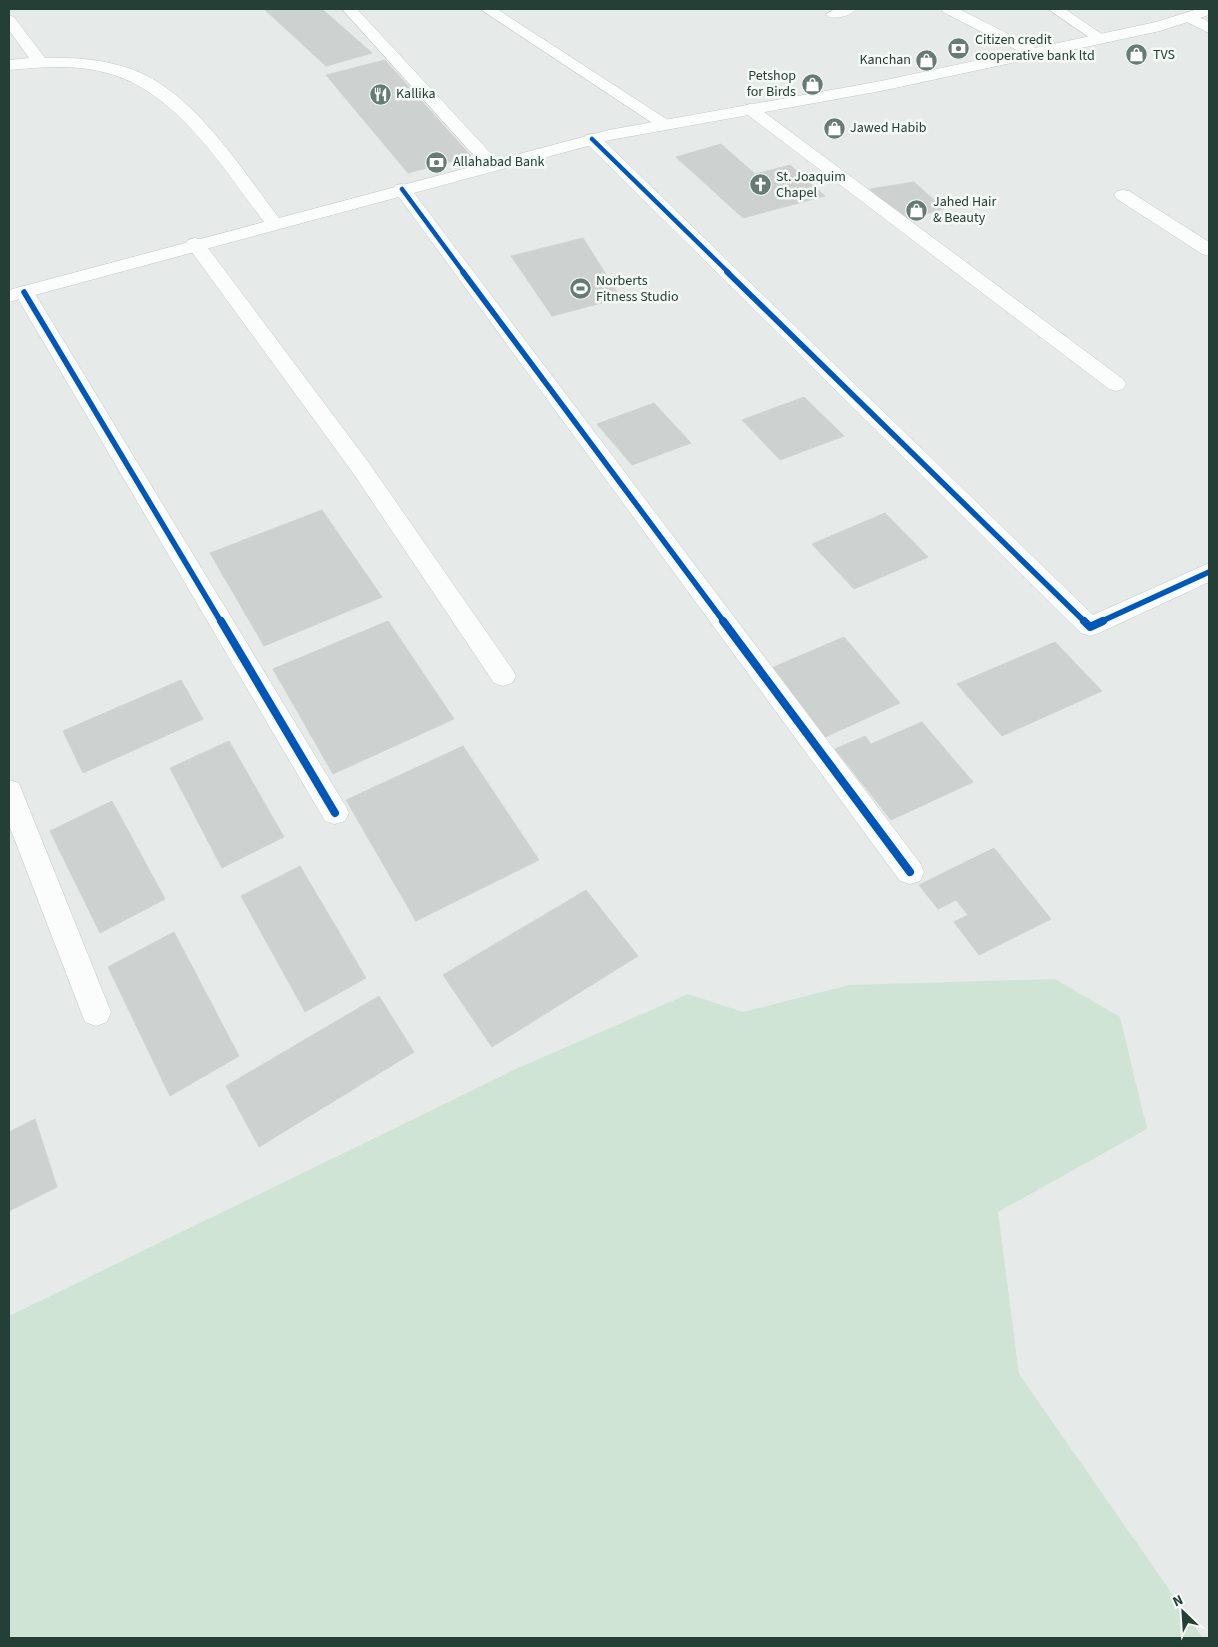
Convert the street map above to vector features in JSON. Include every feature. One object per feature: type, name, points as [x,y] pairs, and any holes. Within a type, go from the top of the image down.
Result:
[{"type":"street","points":[[349,9],[492,165]]},
{"type":"street","points":[[487,9],[666,124]]},
{"type":"street","points":[[834,14],[849,9]]},
{"type":"street","points":[[948,9],[1034,52]]},
{"type":"street","points":[[1055,9],[1101,38]]},
{"type":"street","points":[[335,814],[16,294],[195,244],[592,139],[881,86],[1160,26],[1209,10]]},
{"type":"street","points":[[1188,17],[1209,28]]},
{"type":"street","points":[[9,20],[39,61]]},
{"type":"street","points":[[9,65],[39,61],[120,71],[140,80],[165,96],[228,164],[274,223]]},
{"type":"street","points":[[750,109],[1116,384]]},
{"type":"street","points":[[592,139],[1090,626],[1209,572]]},
{"type":"street","points":[[402,189],[910,872]]},
{"type":"street","points":[[1123,195],[1209,250]]},
{"type":"street","points":[[195,244],[361,468],[503,676]]},
{"type":"street","points":[[9,791],[96,1012]]},
{"type":"green space","points":[[1055,979],[1120,1017],[1147,1129],[998,1212],[1019,1374],[1203,1638],[9,1638],[9,1316],[518,1068],[688,994],[743,1012],[849,985]]},
{"type":"building","points":[[264,9],[322,9],[372,53],[326,66]]},
{"type":"building","points":[[385,60],[471,156],[408,173],[326,75]]},
{"type":"building","name":"St. Joaquim Chapel","points":[[721,144],[755,174],[790,165],[825,196],[743,218],[676,157]]},
{"type":"building","points":[[914,182],[944,209],[903,220],[870,189]]},
{"type":"building","points":[[583,238],[621,298],[552,316],[511,256]]},
{"type":"building","points":[[804,397],[844,436],[780,460],[742,420]]},
{"type":"building","points":[[654,403],[691,443],[632,465],[597,424]]},
{"type":"building","points":[[322,510],[382,597],[264,646],[210,553]]},
{"type":"building","points":[[885,513],[928,557],[854,589],[812,544]]},
{"type":"building","points":[[388,621],[454,719],[333,774],[273,669]]},
{"type":"building","points":[[844,637],[900,703],[825,737],[769,669]]},
{"type":"building","points":[[1055,642],[1102,691],[1002,736],[957,684]]},
{"type":"building","points":[[181,680],[203,719],[83,773],[63,731]]},
{"type":"building","points":[[922,722],[973,782],[891,820],[835,749],[865,736],[871,744]]},
{"type":"building","points":[[229,741],[284,837],[222,868],[170,768]]},
{"type":"building","points":[[463,746],[539,860],[416,921],[346,800]]},
{"type":"building","points":[[112,801],[165,899],[100,933],[50,831]]},
{"type":"building","points":[[994,848],[1051,919],[979,955],[954,922],[968,915],[956,900],[938,909],[919,885]]},
{"type":"building","points":[[300,866],[366,978],[305,1012],[241,896]]},
{"type":"building","points":[[586,890],[638,956],[492,1047],[443,975]]},
{"type":"building","points":[[174,932],[239,1056],[170,1096],[108,967]]},
{"type":"building","points":[[379,996],[414,1052],[259,1147],[226,1086]]},
{"type":"building","points":[[35,1119],[57,1187],[9,1211],[9,1132]]},
{"type":"cycle path","points":[[592,139],[1090,627],[1209,572]]},
{"type":"cycle path","points":[[402,189],[910,872]]},
{"type":"cycle path","points":[[24,292],[335,813]]},
{"type":"place","name":"Citizen credit cooperative bank ltd","points":[[959,48]]},
{"type":"place","name":"TVS","points":[[1137,55]]},
{"type":"place","name":"Kanchan","points":[[927,60]]},
{"type":"place","name":"Petshop for Birds","points":[[812,84]]},
{"type":"place","name":"Kallika","points":[[380,94]]},
{"type":"place","name":"Jawed Habib","points":[[834,128]]},
{"type":"place","name":"Allahabad Bank","points":[[437,162]]},
{"type":"place","name":"St. Joaquim Chapel","points":[[760,185]]},
{"type":"place","name":"Jahed Hair & Beauty","points":[[917,210]]},
{"type":"place","name":"Norberts Fitness Studio","points":[[580,289]]}]
